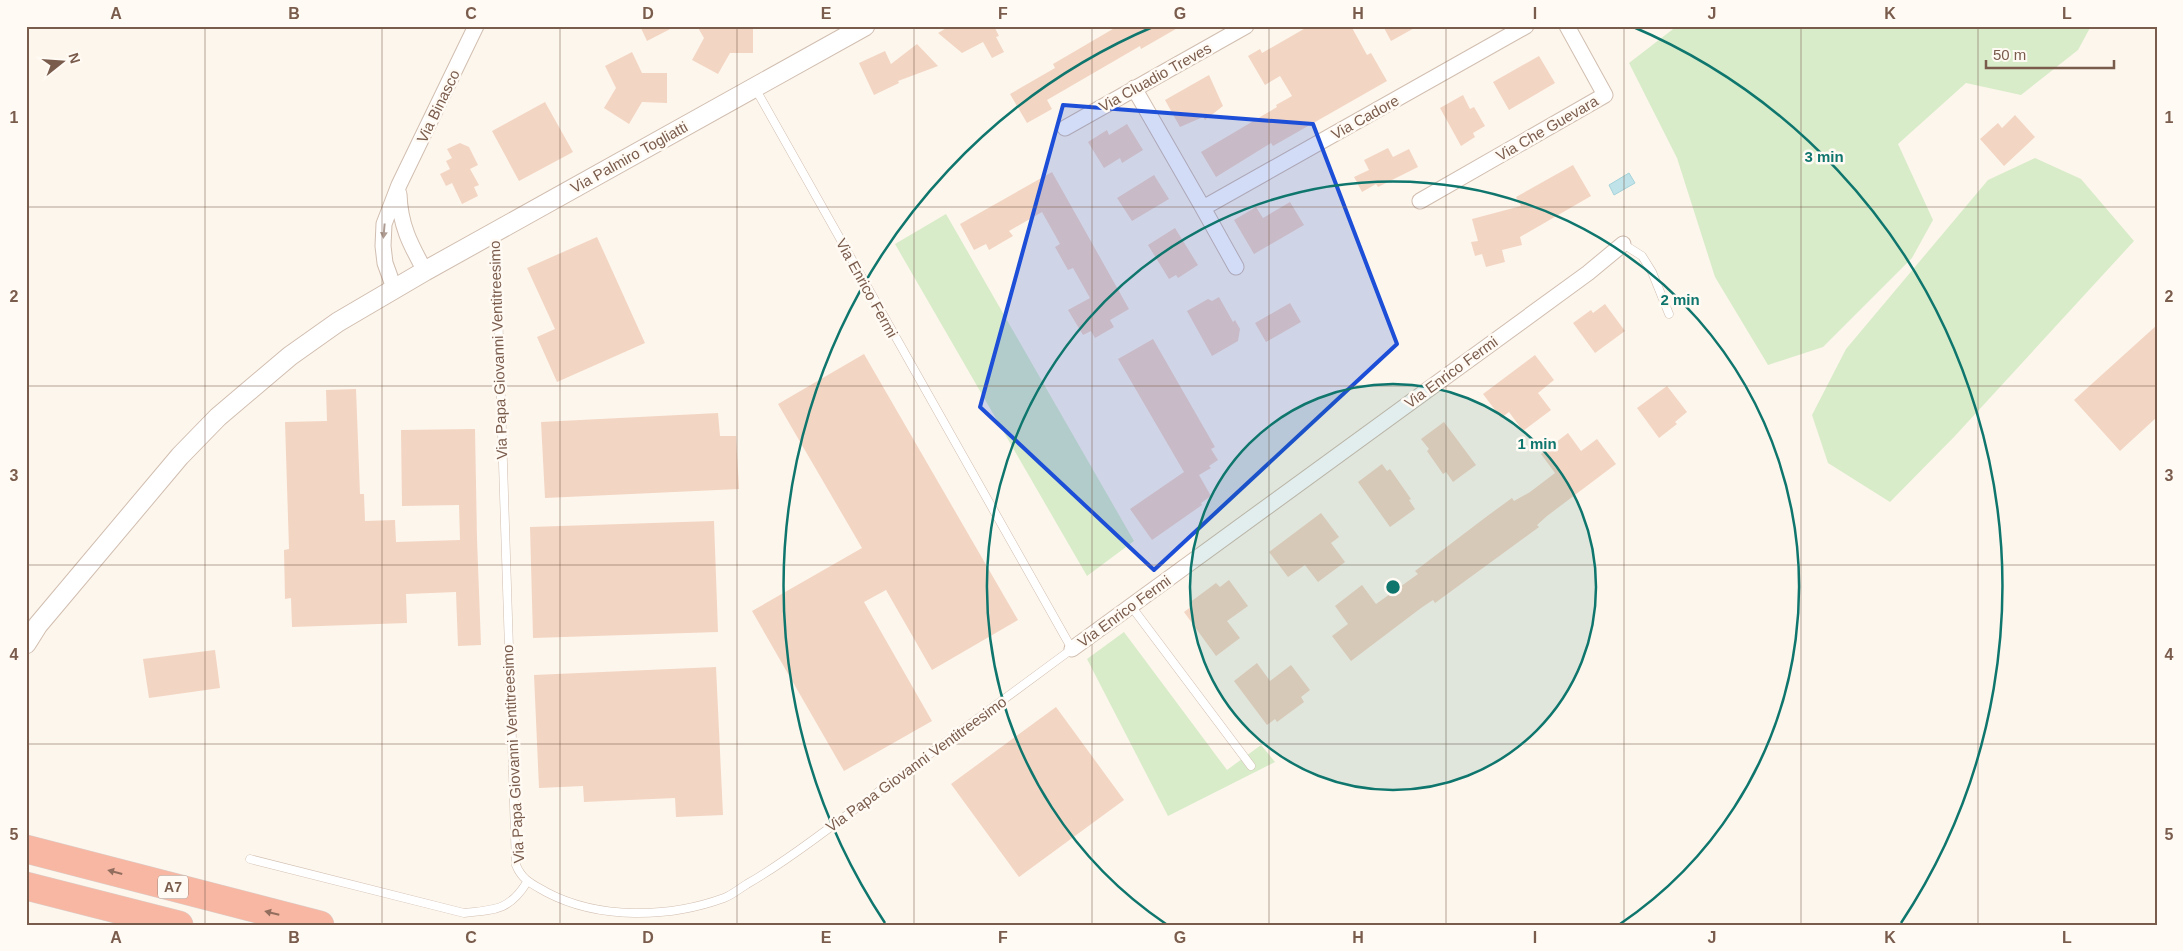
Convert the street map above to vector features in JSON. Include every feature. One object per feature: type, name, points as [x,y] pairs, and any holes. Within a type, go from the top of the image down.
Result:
[{"type":"highway","name":"A7","points":[[26,849],[320,925]]},
{"type":"highway","name":"A7","points":[[26,886],[179,925]]},
{"type":"street","name":"Via Binasco","points":[[394,288],[383,246],[384,224],[399,185],[476,26]]},
{"type":"street","name":"Via Palmiro Togliatti","points":[[26,644],[38,626],[109,539],[180,456],[218,417],[290,356],[338,322],[394,288],[865,26]]},
{"type":"street","name":"Via Cluadio Treves","points":[[1065,128],[1246,26]]},
{"type":"street","name":"Via Cadore","points":[[1203,208],[1526,26]]},
{"type":"street","name":"Via Che Guevara","points":[[1420,201],[1605,95],[1567,26]]},
{"type":"street","points":[[1134,88],[1236,267]]},
{"type":"street","name":"Via Binasco","points":[[399,185],[400,214],[414,251],[425,271]]},
{"type":"street","name":"Via Enrico Fermi","points":[[1072,649],[1588,273],[1623,244]]},
{"type":"lane","name":"Via Enrico Fermi","points":[[754,87],[1072,649]]},
{"type":"lane","name":"Via Papa Giovanni Ventitreesimo","points":[[493,232],[496,265],[515,856],[520,874],[527,882],[581,907],[615,911],[654,913],[689,908],[725,897],[772,870],[1072,649]]},
{"type":"lane","points":[[1623,244],[1642,256],[1652,272],[1669,314]]},
{"type":"lane","points":[[1131,606],[1251,766]]},
{"type":"lane","points":[[250,859],[464,913],[496,910],[518,897],[527,882]]},
{"type":"highlighted area","points":[[1063,105],[1313,124],[1397,344],[1154,570],[980,407]]},
{"type":"green space","points":[[1677,26],[2091,26],[2078,50],[2021,95],[1966,83],[1898,144],[1933,220],[1912,258],[1823,347],[1768,365],[1715,277],[1677,158],[1629,63]]},
{"type":"green space","points":[[2035,158],[2081,179],[2134,241],[1954,437],[1890,502],[1828,463],[1812,415],[1846,349],[1988,180]]},
{"type":"green space","points":[[946,214],[1134,541],[1087,576],[895,244]]},
{"type":"green space","points":[[1124,632],[1227,770],[1261,745],[1275,762],[1168,816],[1087,659]]},
{"type":"water","points":[[1629,173],[1635,183],[1614,195],[1609,185]]},
{"type":"building","points":[[640,26],[676,26],[647,41]]},
{"type":"building","points":[[697,26],[753,26],[753,53],[730,53],[718,74],[692,60],[704,38]]},
{"type":"building","points":[[950,26],[994,26],[999,36],[996,37],[1004,52],[992,58],[983,42],[962,53],[938,33]]},
{"type":"building","points":[[1118,26],[1181,26],[1141,49],[1140,46],[1047,100],[1052,109],[1027,123],[1010,94],[1055,68],[1053,64]]},
{"type":"building","points":[[1309,26],[1351,26],[1367,55],[1371,53],[1387,81],[1273,146],[1271,143],[1216,177],[1201,152],[1277,107],[1276,105],[1292,96],[1280,76],[1265,85],[1248,56],[1260,49],[1262,53]]},
{"type":"building","points":[[1383,26],[1418,26],[1391,41]]},
{"type":"building","points":[[917,44],[938,66],[898,81],[899,83],[874,95],[859,63],[885,51],[891,64]]},
{"type":"building","points":[[632,52],[642,73],[667,73],[667,103],[642,102],[629,124],[604,108],[616,88],[605,66]]},
{"type":"building","points":[[1539,56],[1555,83],[1509,110],[1493,82]]},
{"type":"building","points":[[1209,75],[1223,106],[1205,120],[1203,117],[1180,127],[1165,100]]},
{"type":"building","points":[[1463,95],[1470,109],[1474,107],[1485,126],[1473,133],[1475,137],[1461,146],[1440,108]]},
{"type":"building","points":[[545,102],[573,152],[519,181],[492,131]]},
{"type":"building","points":[[2015,115],[2035,137],[2004,166],[1980,139],[1998,123],[2002,128]]},
{"type":"building","points":[[1127,124],[1143,150],[1122,163],[1120,158],[1104,168],[1088,142],[1107,130],[1109,135]]},
{"type":"building","points":[[460,143],[469,147],[478,165],[470,169],[479,185],[474,187],[478,196],[462,204],[452,183],[446,186],[440,174],[450,169],[446,161],[452,158],[447,149]]},
{"type":"building","points":[[1388,148],[1393,157],[1409,149],[1418,167],[1378,187],[1376,184],[1362,192],[1354,177],[1369,170],[1364,160]]},
{"type":"building","points":[[1573,165],[1591,196],[1520,237],[1522,245],[1502,250],[1505,262],[1486,267],[1482,254],[1475,256],[1471,242],[1478,241],[1472,219],[1521,206],[1516,197]]},
{"type":"building","points":[[1052,172],[1129,309],[1110,320],[1114,327],[1095,338],[1091,331],[1083,335],[1068,310],[1090,298],[1073,268],[1068,270],[1055,247],[1060,244],[1042,212],[1009,231],[1013,236],[989,250],[986,244],[974,250],[960,224]]},
{"type":"building","points":[[1154,175],[1169,199],[1132,221],[1117,198]]},
{"type":"building","points":[[1290,202],[1304,225],[1254,254],[1234,220],[1256,207],[1263,218]]},
{"type":"building","points":[[1175,228],[1198,265],[1178,278],[1176,275],[1169,279],[1148,245]]},
{"type":"building","points":[[597,237],[645,343],[557,382],[537,337],[555,329],[527,268]]},
{"type":"building","points":[[1219,297],[1233,322],[1235,320],[1240,329],[1238,341],[1212,356],[1187,311],[1208,299],[1212,301]]},
{"type":"building","points":[[1290,303],[1301,322],[1266,342],[1255,323]]},
{"type":"building","points":[[1605,304],[1625,331],[1595,353],[1573,323],[1591,310],[1593,313]]},
{"type":"building","points":[[2157,325],[2157,417],[2120,451],[2074,400]]},
{"type":"building","points":[[1153,339],[1215,447],[1211,449],[1218,460],[1209,466],[1211,468],[1199,475],[1211,496],[1201,503],[1202,505],[1152,540],[1130,509],[1184,472],[1118,359]]},
{"type":"building","points":[[864,354],[1018,620],[932,670],[886,590],[864,602],[932,721],[844,771],[752,611],[862,548],[778,404]]},
{"type":"building","points":[[1535,355],[1554,380],[1538,393],[1551,410],[1523,431],[1509,412],[1501,418],[1483,394]]},
{"type":"building","points":[[1667,386],[1687,412],[1675,422],[1677,424],[1659,438],[1637,408]]},
{"type":"building","points":[[356,389],[360,494],[364,494],[365,521],[395,520],[396,542],[460,540],[459,505],[402,506],[401,430],[475,429],[481,645],[458,646],[456,592],[406,594],[407,623],[292,627],[291,598],[285,599],[284,550],[289,549],[285,422],[327,421],[326,390]]},
{"type":"building","points":[[718,413],[720,436],[736,436],[739,489],[545,498],[541,422]]},
{"type":"building","points":[[1444,422],[1476,465],[1453,482],[1446,472],[1443,474],[1421,439]]},
{"type":"building","points":[[1568,433],[1581,451],[1597,439],[1616,464],[1547,516],[1537,525],[1539,527],[1435,603],[1433,600],[1421,608],[1351,661],[1332,636],[1348,624],[1335,606],[1362,585],[1376,604],[1418,574],[1415,571],[1512,498],[1514,501],[1530,492],[1555,473],[1541,454]]},
{"type":"building","points":[[1382,464],[1387,471],[1390,469],[1411,499],[1409,500],[1415,509],[1390,527],[1358,482]]},
{"type":"building","points":[[1321,513],[1339,537],[1331,543],[1345,562],[1318,582],[1305,565],[1288,577],[1269,552]]},
{"type":"building","points":[[714,521],[718,632],[533,638],[530,527]]},
{"type":"building","points":[[1229,580],[1248,606],[1227,621],[1240,638],[1216,656],[1184,612],[1192,606],[1189,603],[1216,583],[1220,587]]},
{"type":"building","points":[[215,650],[220,688],[149,698],[143,659]]},
{"type":"building","points":[[1257,663],[1270,681],[1291,665],[1310,690],[1301,697],[1304,702],[1277,722],[1275,719],[1267,725],[1234,681]]},
{"type":"building","points":[[716,667],[723,815],[676,817],[675,798],[584,802],[583,786],[539,788],[534,675]]},
{"type":"building","points":[[1056,707],[1124,800],[1019,877],[951,784]]}]
